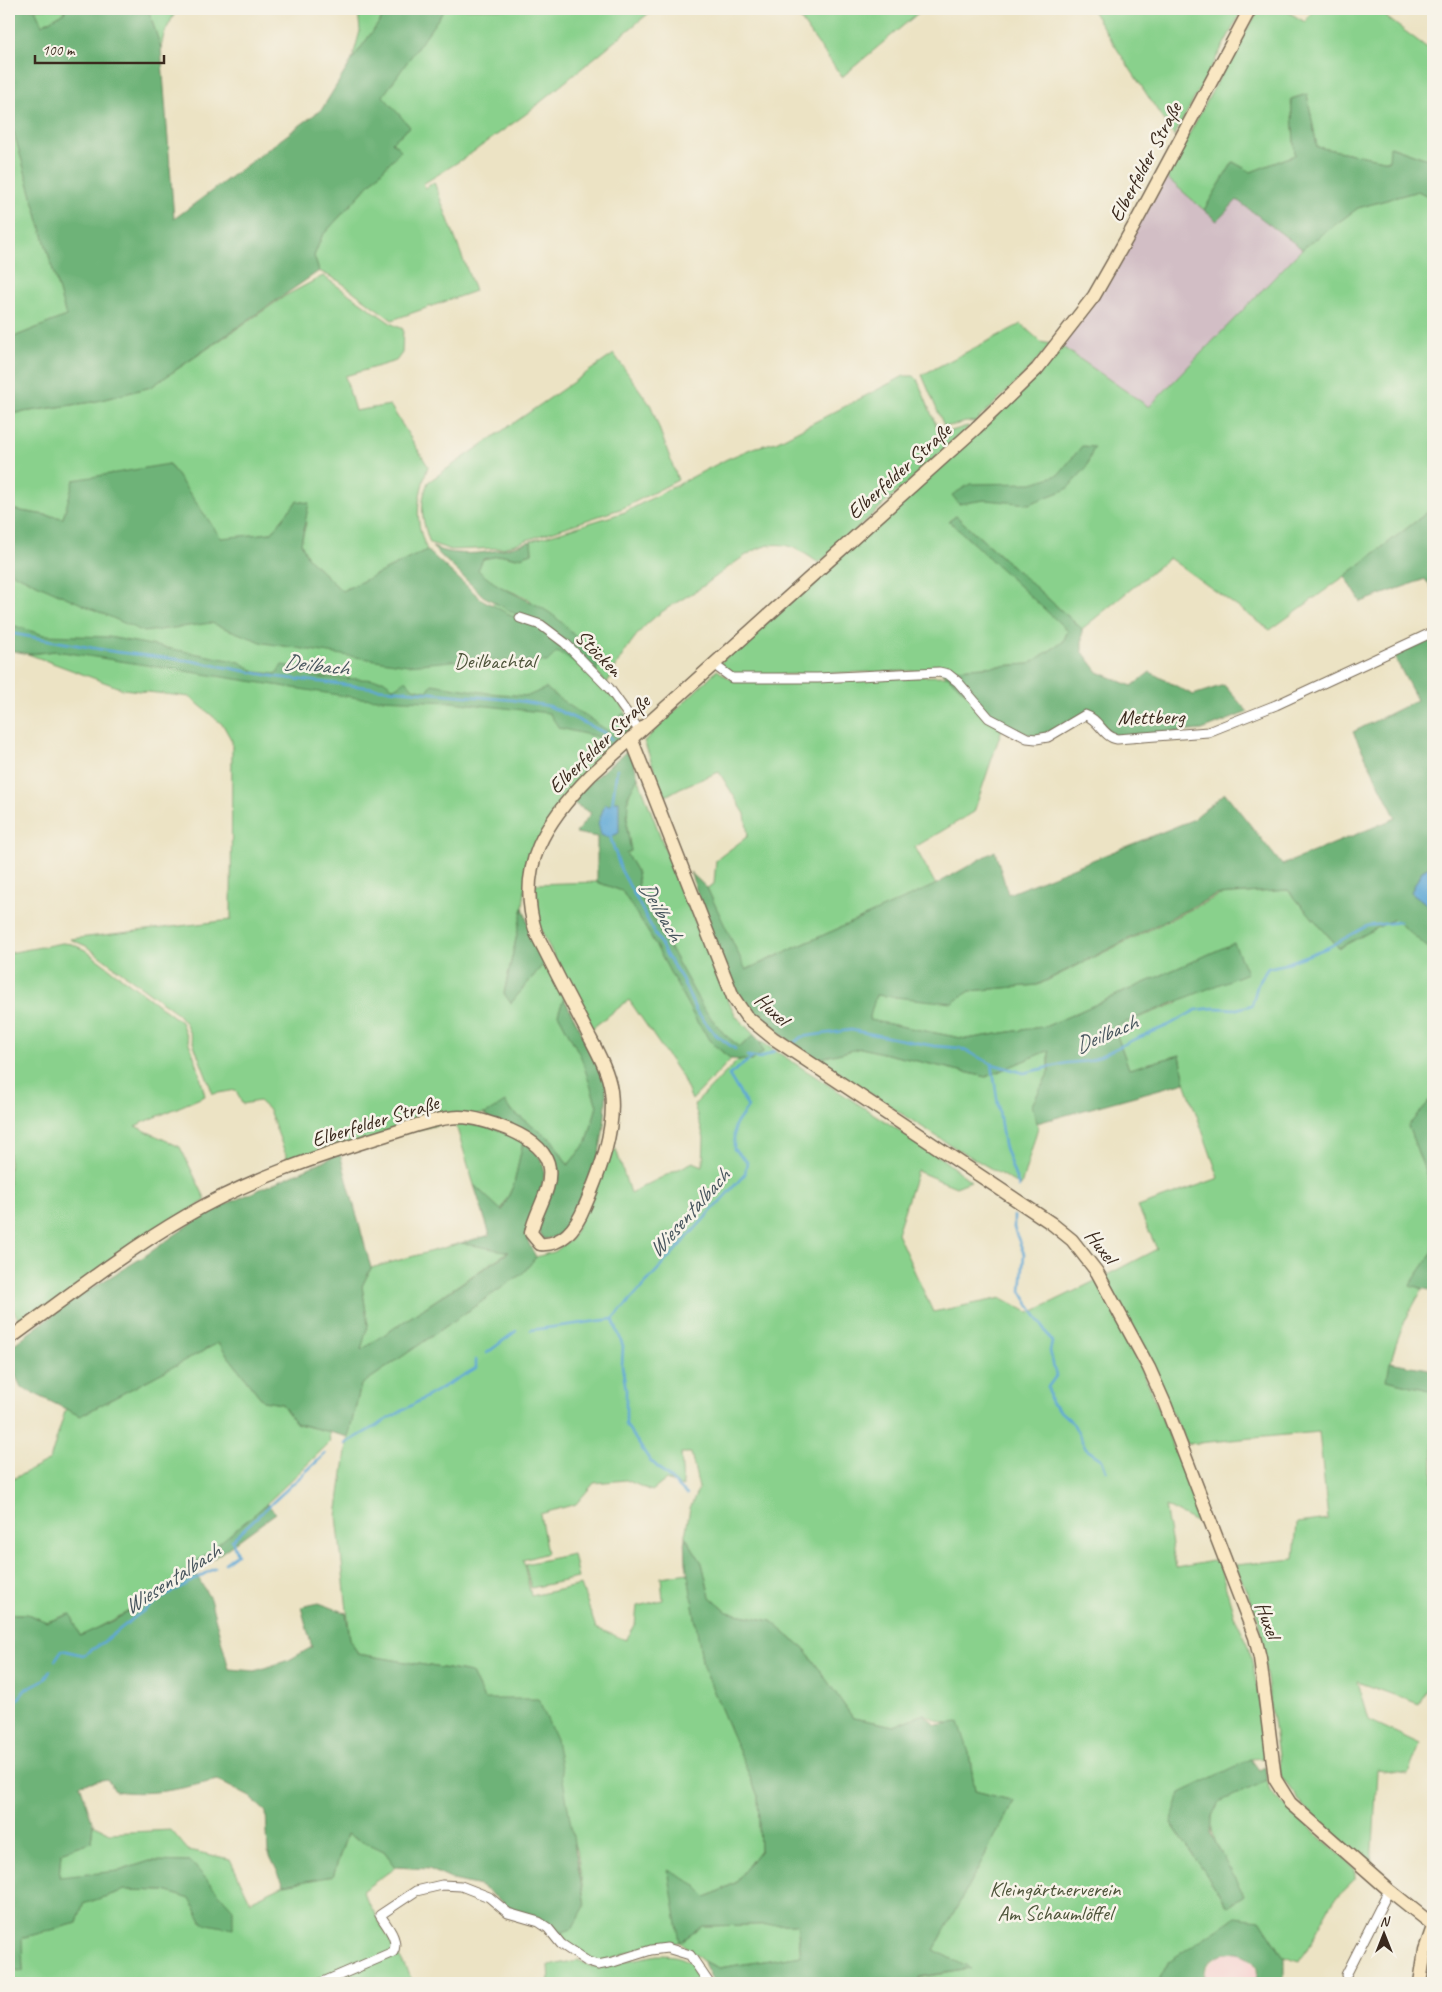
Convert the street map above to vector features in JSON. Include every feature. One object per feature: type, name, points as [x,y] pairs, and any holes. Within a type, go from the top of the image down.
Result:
[{"type":"main road","name":"Elberfelder Straße","points":[[9,1339],[103,1270],[203,1206],[265,1178],[340,1150],[444,1119],[476,1119],[497,1125],[528,1139],[539,1149],[549,1166],[549,1177],[531,1233],[540,1244],[549,1245],[559,1242],[568,1234],[582,1214],[604,1153],[611,1122],[611,1090],[601,1062],[536,933],[530,913],[528,894],[531,868],[540,840],[555,815],[578,788],[635,734],[969,434],[1037,369],[1094,296],[1139,217],[1250,9]]},
{"type":"main road","name":"Huxel","points":[[635,734],[733,997],[746,1016],[768,1035],[1051,1222],[1072,1240],[1097,1272],[1149,1368],[1161,1395],[1255,1637],[1260,1658],[1271,1761],[1278,1785],[1290,1803],[1433,1926]]},
{"type":"main road","points":[[1420,1983],[1425,1950],[1433,1926]]},
{"type":"street","name":"Stöcken","points":[[520,618],[541,624],[565,643],[622,703],[635,734]]},
{"type":"street","name":"Mettberg","points":[[714,664],[732,678],[818,678],[939,672],[948,674],[958,682],[989,718],[1027,738],[1036,740],[1048,737],[1085,715],[1090,716],[1111,738],[1117,739],[1208,732],[1276,705],[1433,632]]},
{"type":"street","points":[[321,1983],[392,1952],[395,1947],[395,1939],[380,1915],[416,1890],[442,1885],[461,1886],[489,1897],[508,1913],[539,1922],[548,1928],[561,1944],[588,1962],[598,1965],[651,1950],[667,1948],[690,1956],[709,1983]]},
{"type":"street","points":[[1346,1975],[1389,1890]]},
{"type":"shaded area","points":[[1166,177],[1217,221],[1237,200],[1302,249],[1149,408],[1061,346]]},
{"type":"shaded area","points":[[1230,1951],[1243,1954],[1254,1963],[1257,1974],[1255,1982],[1205,1983],[1204,1978],[1210,1964],[1218,1956]]},
{"type":"green space","points":[[9,9],[35,9],[42,25],[65,12],[64,9],[148,9],[161,48],[174,219],[322,109],[352,60],[383,17],[383,9],[445,9],[383,96],[410,127],[392,142],[401,150],[322,236],[314,256],[319,271],[151,387],[93,402],[9,414],[9,339],[66,316],[9,115]]},
{"type":"green space","points":[[35,9],[64,9],[65,12],[42,25]]},
{"type":"green space","points":[[148,9],[177,9],[164,34],[161,48]]},
{"type":"green space","points":[[358,9],[383,9],[383,17],[352,60],[360,31]]},
{"type":"green space","points":[[445,9],[654,9],[526,114],[466,157],[423,184],[426,188],[434,182],[475,291],[392,320],[339,281],[319,271],[314,256],[322,236],[401,150],[392,142],[410,127],[382,96]]},
{"type":"green space","points":[[793,9],[923,9],[842,77]]},
{"type":"green space","points":[[1091,9],[1243,9],[1174,136]]},
{"type":"green space","points":[[1260,9],[1283,9],[1305,22],[1314,9],[1395,9],[1386,17],[1433,52],[1433,161],[1391,146],[1389,161],[1317,147],[1307,94],[1291,99],[1295,155],[1251,172],[1233,162],[1204,210],[1166,177],[1236,47]]},
{"type":"green space","points":[[1307,94],[1317,147],[1389,161],[1390,146],[1433,161],[1433,199],[1418,191],[1358,208],[1302,249],[1237,200],[1217,221],[1204,210],[1233,162],[1251,172],[1295,155],[1291,99]]},
{"type":"green space","points":[[9,115],[66,316],[9,339]]},
{"type":"green space","points":[[1418,191],[1433,199],[1433,508],[1345,576],[1270,630],[1169,558],[1082,629],[956,516],[949,521],[1068,630],[1063,642],[1029,664],[940,670],[733,676],[719,664],[1061,346],[1149,407],[1302,249],[1358,208]]},
{"type":"green space","points":[[323,276],[392,324],[403,329],[402,353],[396,361],[345,376],[355,411],[390,405],[428,466],[418,508],[420,528],[427,550],[342,591],[308,558],[301,543],[306,523],[297,501],[271,533],[221,539],[169,464],[63,518],[9,509],[9,414],[93,402],[151,387],[285,296]]},
{"type":"green space","points":[[1021,324],[1041,342],[1051,344],[1024,375],[975,422],[944,426],[922,375]]},
{"type":"green space","points":[[614,354],[651,406],[678,480],[623,508],[503,548],[451,550],[430,543],[423,513],[423,498],[428,482]]},
{"type":"green space","points":[[904,376],[914,376],[917,379],[938,430],[945,433],[969,427],[819,563],[802,552],[784,545],[762,547],[744,556],[702,587],[661,613],[648,623],[630,643],[607,683],[529,599],[489,582],[477,570],[483,559],[503,555],[517,558],[532,553],[531,541],[625,512],[727,459],[753,448],[776,442]]},
{"type":"green space","points":[[1082,446],[1094,447],[1086,468],[1067,489],[1029,504],[985,500],[959,504],[952,495],[970,484],[1032,483],[1058,475]]},
{"type":"green space","points":[[169,464],[221,538],[271,533],[297,501],[309,503],[301,543],[308,558],[342,591],[427,550],[481,599],[520,620],[540,626],[594,674],[557,652],[547,662],[474,659],[408,665],[264,643],[211,623],[144,632],[14,574],[9,569],[9,509],[63,518],[74,480]]},
{"type":"green space","points":[[1433,508],[1433,590],[1425,579],[1361,602],[1345,576]]},
{"type":"green space","points":[[956,516],[1082,629],[1082,651],[1098,672],[1132,686],[1150,672],[1193,695],[1224,685],[1248,712],[1202,730],[1119,737],[1111,735],[1093,715],[1036,737],[1006,727],[940,670],[1029,664],[1063,642],[1068,631],[949,521]]},
{"type":"green space","points":[[531,541],[532,553],[517,558],[503,555],[483,559],[478,570],[494,583],[541,607],[556,618],[598,663],[596,672],[566,642],[483,596],[432,547],[456,553],[482,553]]},
{"type":"green space","name":"Deilbachtal","points":[[9,547],[419,632],[495,603],[538,621],[619,695],[630,725],[604,748],[607,755],[528,862],[523,907],[504,993],[511,1003],[545,962],[564,998],[558,1014],[582,1058],[597,1106],[587,1142],[568,1165],[552,1140],[510,1110],[476,1115],[289,1163],[269,1110],[259,1101],[242,1104],[236,1090],[213,1094],[186,1024],[176,1012],[86,946],[70,939],[231,920],[232,741],[223,725],[190,697],[123,689],[28,654],[56,651],[80,654],[9,632]]},
{"type":"green space","points":[[9,624],[44,635],[109,637],[240,662],[256,672],[276,674],[282,665],[310,670],[312,677],[383,680],[394,688],[406,680],[413,688],[427,691],[432,684],[488,693],[528,696],[546,688],[562,701],[615,736],[625,728],[619,717],[624,713],[631,730],[607,755],[598,737],[559,728],[549,713],[452,702],[358,698],[56,651],[28,654],[9,650]]},
{"type":"green space","points":[[1433,637],[1433,865],[1422,871],[1411,892],[1433,909],[1433,952],[1394,919],[1339,948],[1288,890],[1216,895],[1037,985],[970,991],[952,1003],[876,995],[869,1020],[966,1039],[1047,1026],[1234,943],[1247,973],[1114,1027],[1129,1069],[1180,1055],[1185,1082],[1037,1123],[1032,1105],[1049,1072],[1049,1050],[986,1077],[861,1048],[817,1059],[787,1039],[760,1017],[743,999],[727,972],[690,872],[707,888],[746,970],[935,885],[995,851],[1008,894],[1192,820],[1225,793],[1282,865],[1396,818],[1353,732],[1417,700],[1394,656]]},
{"type":"green space","points":[[717,670],[732,680],[948,676],[1002,729],[974,812],[915,847],[936,885],[745,970],[707,888],[714,884],[716,860],[748,836],[745,814],[719,772],[680,788],[664,797],[644,741]]},
{"type":"green space","points":[[626,752],[632,757],[638,777],[628,796],[627,829],[631,851],[626,853],[637,872],[639,892],[703,1008],[724,1034],[740,1047],[754,1035],[760,1041],[763,1052],[752,1061],[731,1059],[714,1045],[697,1022],[650,935],[622,891],[597,882],[597,837],[576,833],[591,813],[571,802],[593,779]]},
{"type":"green space","points":[[638,777],[672,867],[729,1002],[736,1016],[754,1035],[740,1047],[724,1034],[703,1008],[639,892],[637,872],[626,853],[631,851],[627,822],[627,802],[629,793]]},
{"type":"green space","points":[[597,882],[622,891],[650,935],[697,1022],[714,1045],[731,1059],[692,1100],[682,1077],[629,1000],[591,1029],[534,917],[533,884]]},
{"type":"green space","points":[[1288,890],[1339,948],[1394,919],[1433,952],[1433,1097],[1408,1126],[1433,1192],[1433,1252],[1410,1285],[1423,1289],[1410,1310],[1400,1332],[1388,1380],[1433,1391],[1433,1605],[1429,1609],[1433,1612],[1433,1677],[1419,1704],[1358,1682],[1369,1720],[1420,1744],[1408,1774],[1377,1770],[1372,1868],[1308,1811],[1281,1776],[1258,1618],[1235,1565],[1294,1559],[1297,1523],[1328,1519],[1319,1432],[1187,1444],[1105,1276],[1157,1249],[1138,1207],[1219,1178],[1185,1082],[1180,1055],[1129,1069],[1114,1027],[1177,1003],[1234,943],[1047,1026],[966,1039],[869,1020],[875,995],[952,1002],[970,991],[1038,985],[1220,895]]},
{"type":"green space","points":[[523,907],[531,934],[545,962],[511,1003],[504,994]]},
{"type":"green space","points":[[62,943],[72,944],[85,950],[181,1022],[197,1064],[205,1096],[135,1126],[180,1147],[206,1200],[22,1324],[9,1304],[9,953]]},
{"type":"green space","points":[[564,998],[604,1077],[606,1097],[605,1120],[594,1174],[584,1199],[573,1220],[559,1234],[543,1239],[537,1226],[552,1161],[484,1115],[505,1102],[510,1110],[552,1140],[568,1165],[587,1142],[597,1106],[581,1057],[558,1014]]},
{"type":"green space","name":"Kleingärtnerverein Am Schaumlöffel","points":[[760,1041],[933,1152],[971,1181],[956,1187],[917,1171],[897,1233],[933,1312],[1002,1298],[1030,1313],[1097,1280],[1149,1385],[1204,1526],[1165,1506],[1176,1568],[1218,1560],[1234,1615],[1249,1646],[1258,1692],[1265,1758],[1251,1759],[1171,1823],[1228,1906],[1244,1895],[1225,1862],[1214,1837],[1213,1814],[1221,1801],[1267,1781],[1272,1794],[1355,1868],[1355,1880],[1334,1900],[1300,1962],[1284,1957],[1260,1920],[1169,1961],[1159,1980],[1153,1983],[920,1983],[919,1978],[970,1969],[934,1950],[1014,1801],[975,1791],[969,1753],[957,1724],[941,1722],[924,1714],[894,1726],[853,1718],[805,1649],[771,1621],[727,1612],[710,1597],[702,1563],[685,1536],[690,1508],[699,1488],[691,1453],[681,1453],[683,1487],[666,1480],[652,1491],[626,1480],[594,1483],[576,1504],[540,1514],[547,1553],[523,1560],[531,1596],[581,1585],[596,1628],[626,1640],[635,1625],[637,1606],[663,1600],[661,1577],[688,1573],[703,1666],[758,1796],[760,1850],[735,1883],[707,1897],[694,1884],[680,1942],[627,1953],[598,1965],[573,1949],[559,1933],[572,1928],[585,1906],[577,1850],[484,1699],[472,1673],[358,1654],[350,1639],[337,1516],[348,1437],[361,1385],[523,1273],[536,1257],[556,1251],[572,1238],[608,1156],[616,1149],[630,1193],[693,1162],[703,1166],[704,1138],[694,1105],[738,1060],[752,1061],[763,1052]]},
{"type":"green space","points":[[861,1048],[986,1077],[1049,1050],[1049,1072],[1032,1105],[1038,1127],[1021,1186],[947,1143],[817,1059]]},
{"type":"green space","points":[[1433,1097],[1433,1192],[1408,1126]]},
{"type":"green space","points":[[455,1122],[496,1129],[523,1142],[514,1184],[501,1211],[474,1185]]},
{"type":"green space","points":[[523,1142],[536,1152],[542,1163],[544,1173],[543,1184],[527,1231],[528,1242],[536,1257],[523,1273],[361,1385],[348,1437],[295,1423],[282,1404],[263,1401],[218,1343],[80,1416],[21,1387],[9,1362],[9,1348],[77,1297],[145,1256],[206,1213],[340,1154],[371,1268],[362,1286],[368,1325],[361,1350],[509,1252],[461,1243],[490,1235],[474,1185],[502,1211],[514,1184]]},
{"type":"green space","points":[[461,1243],[509,1251],[360,1351],[368,1325],[362,1286],[371,1268]]},
{"type":"green space","points":[[1433,1252],[1433,1291],[1410,1285]]},
{"type":"green space","points":[[218,1343],[263,1401],[282,1404],[295,1423],[329,1432],[330,1442],[274,1497],[213,1551],[149,1599],[115,1619],[80,1636],[70,1614],[46,1622],[27,1614],[9,1614],[9,1481],[50,1460],[66,1408],[80,1416]]},
{"type":"green space","points":[[1390,1362],[1433,1370],[1433,1391],[1387,1380]]},
{"type":"green space","points":[[267,1504],[276,1513],[195,1572],[210,1599],[229,1669],[255,1671],[289,1660],[312,1647],[301,1607],[319,1603],[346,1613],[350,1639],[358,1654],[472,1673],[484,1699],[538,1699],[556,1739],[585,1906],[572,1929],[559,1933],[538,1918],[514,1910],[480,1886],[453,1880],[429,1869],[396,1867],[384,1851],[347,1834],[333,1876],[284,1885],[268,1852],[266,1812],[250,1797],[217,1780],[178,1789],[142,1793],[115,1791],[107,1779],[80,1784],[93,1824],[91,1842],[61,1852],[59,1877],[119,1871],[150,1861],[191,1862],[233,1909],[233,1929],[203,1923],[190,1899],[165,1891],[125,1890],[83,1904],[77,1923],[22,1938],[23,1972],[9,1968],[9,1614],[27,1614],[47,1622],[71,1614],[80,1636],[113,1621],[157,1594]]},
{"type":"green space","points":[[685,1536],[702,1563],[710,1597],[727,1612],[771,1621],[805,1649],[853,1718],[894,1726],[924,1714],[936,1725],[959,1722],[969,1753],[975,1791],[1014,1801],[934,1950],[971,1969],[919,1977],[920,1983],[830,1983],[827,1980],[813,1983],[714,1983],[703,1961],[719,1968],[801,1955],[797,1924],[703,1926],[680,1942],[668,1870],[694,1884],[707,1897],[735,1883],[760,1850],[758,1796],[703,1666],[686,1563]]},
{"type":"green space","points":[[573,1554],[578,1578],[531,1588],[525,1564]]},
{"type":"green space","points":[[1251,1759],[1259,1770],[1265,1767],[1267,1781],[1219,1802],[1212,1816],[1211,1834],[1244,1895],[1228,1906],[1171,1823],[1180,1793]]},
{"type":"green space","points":[[93,1824],[110,1833],[171,1830],[188,1850],[230,1859],[250,1901],[284,1885],[333,1876],[348,1832],[384,1851],[396,1867],[362,1891],[414,1983],[9,1983],[9,1968],[23,1971],[21,1938],[77,1923],[83,1904],[125,1890],[165,1891],[191,1899],[203,1923],[206,1879],[191,1862],[150,1861],[119,1871],[59,1878],[61,1852],[91,1842]]},
{"type":"green space","points":[[1235,1917],[1260,1920],[1284,1957],[1284,1983],[1254,1983],[1257,1971],[1254,1961],[1245,1955],[1234,1953],[1223,1954],[1213,1959],[1206,1969],[1205,1983],[1153,1983],[1159,1980],[1169,1961]]},
{"type":"green space","points":[[797,1924],[801,1955],[719,1968],[703,1961],[680,1942],[703,1926]]},
{"type":"green space","points":[[658,1955],[674,1956],[686,1960],[695,1969],[703,1983],[549,1983],[548,1966],[578,1960],[592,1967]]},
{"type":"water","points":[[619,801],[619,833],[608,838],[601,835],[598,823],[605,804],[609,805]]},
{"type":"water","points":[[1433,865],[1433,909],[1411,892],[1422,871]]},
{"type":"waterway","name":"Deilbach","points":[[9,633],[116,652],[192,661],[277,677],[374,688],[513,700],[549,706],[605,733],[612,740]]},
{"type":"waterway","name":"Deilbach","points":[[612,805],[617,769]]},
{"type":"waterway","name":"Deilbach","points":[[610,836],[621,870],[667,956],[682,979],[696,1011],[716,1035],[735,1049]]},
{"type":"waterway","name":"Deilbach","points":[[794,1043],[801,1037],[851,1030],[934,1046],[960,1048],[992,1064],[1024,1073],[1067,1063],[1090,1061],[1169,1025],[1196,1010],[1214,1008],[1237,1009],[1252,1005],[1258,983],[1268,968],[1285,964],[1329,947],[1367,926],[1399,922]]},
{"type":"waterway","name":"Deilbach","points":[[747,1056],[760,1058],[775,1051]]},
{"type":"waterway","name":"Wiesentalbach","points":[[531,1330],[613,1319],[745,1174],[747,1162],[734,1149],[734,1127],[748,1107],[729,1075],[753,1057]]},
{"type":"waterway","points":[[992,1064],[1004,1145],[1019,1187]]},
{"type":"waterway","points":[[1014,1216],[1014,1228],[1024,1254],[1021,1291],[1052,1342],[1050,1351],[1056,1376],[1048,1387],[1051,1403],[1073,1423],[1086,1449],[1102,1460],[1106,1471]]},
{"type":"waterway","points":[[613,1319],[623,1346],[622,1366],[626,1389],[626,1425],[649,1459],[687,1495]]},
{"type":"waterway","name":"Wiesentalbach","points":[[487,1353],[516,1331]]},
{"type":"waterway","name":"Wiesentalbach","points":[[345,1444],[476,1368],[476,1360]]},
{"type":"waterway","name":"Wiesentalbach","points":[[225,1563],[237,1554],[232,1540],[325,1454]]},
{"type":"waterway","name":"Wiesentalbach","points":[[55,1660],[62,1650],[83,1655],[91,1651],[160,1600],[215,1568]]},
{"type":"waterway","name":"Wiesentalbach","points":[[9,1711],[26,1689],[45,1679],[50,1671]]}]
